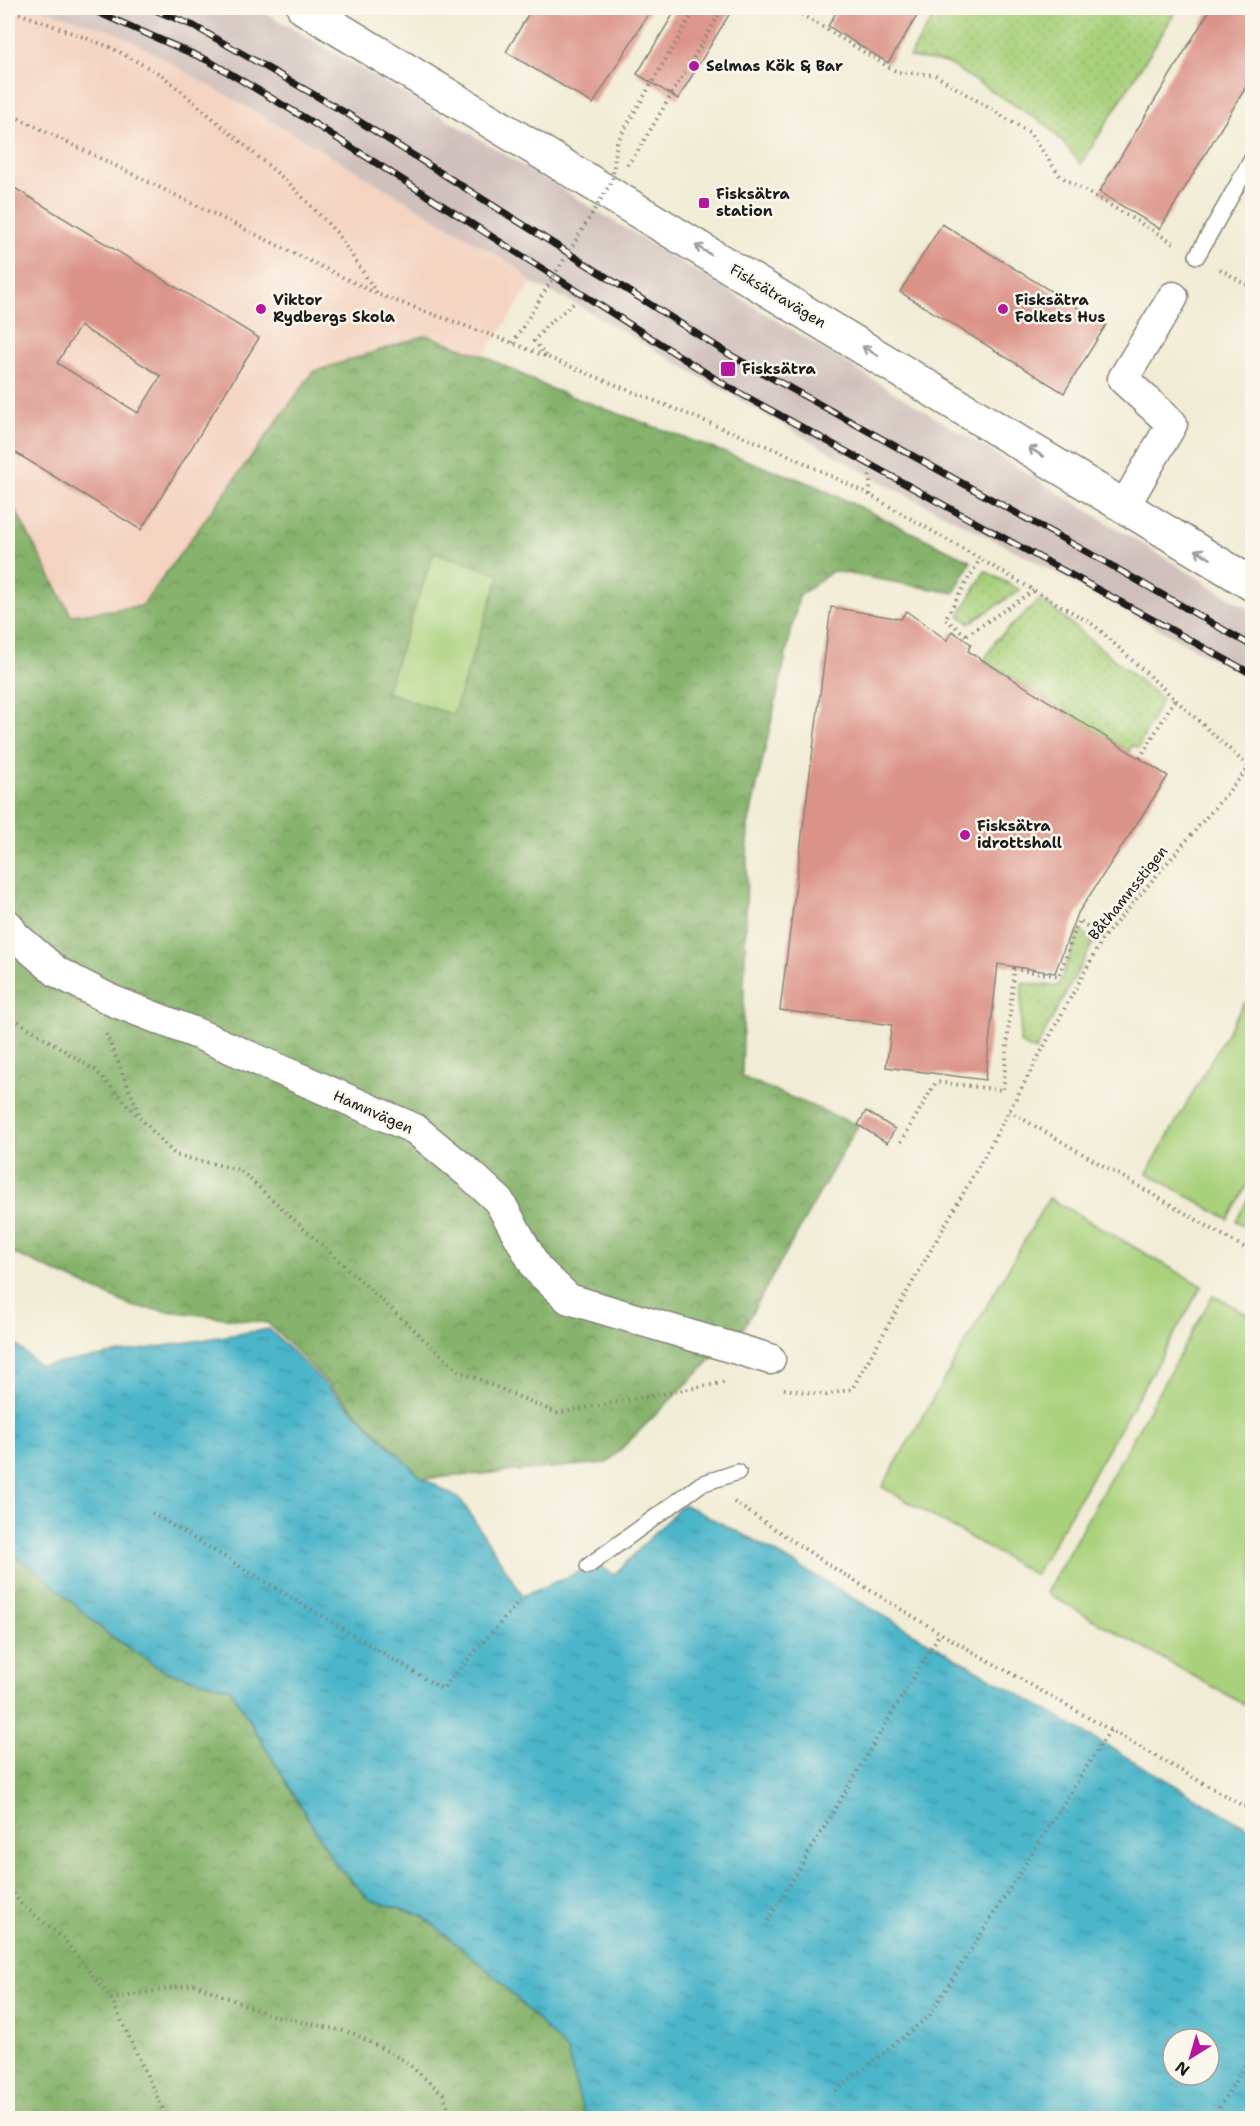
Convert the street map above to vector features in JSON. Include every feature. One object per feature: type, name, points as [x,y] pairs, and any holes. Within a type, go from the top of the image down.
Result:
[{"type":"street","name":"Fisksätravägen","points":[[304,8],[1252,584]]},
{"type":"street","points":[[1125,505],[1172,424],[1123,379],[1173,297]]},
{"type":"street","name":"Hamnvägen","points":[[8,925],[14,935],[57,972],[91,990],[415,1129],[499,1201],[537,1269],[569,1299],[770,1359]]},
{"type":"lane","points":[[1197,256],[1252,159]]},
{"type":"lane","points":[[588,1566],[701,1484],[738,1472]]},
{"type":"path","points":[[612,181],[617,142],[696,8]]},
{"type":"path","points":[[513,343],[612,181],[636,154],[723,8]]},
{"type":"path","points":[[791,8],[897,72],[935,75],[1030,133],[1060,176],[1252,288]]},
{"type":"path","points":[[8,9],[110,47],[162,75],[290,184],[336,232],[377,294]]},
{"type":"path","points":[[8,114],[377,294],[513,343],[786,454],[870,495],[1094,626],[1251,766]]},
{"type":"path","points":[[546,357],[534,341],[547,325],[574,303]]},
{"type":"path","points":[[870,475],[870,495]]},
{"type":"path","points":[[966,634],[945,619],[980,559]]},
{"type":"path","points":[[962,638],[1035,590]]},
{"type":"path","points":[[1140,758],[1175,699]]},
{"type":"path","name":"Båthamnsstigen","points":[[780,1389],[825,1395],[852,1389],[1009,1111],[1103,938],[1251,766]]},
{"type":"path","points":[[901,1142],[936,1082],[1003,1090],[1014,969],[1059,976],[1079,920],[1103,938]]},
{"type":"path","points":[[91,990],[110,1045],[141,1119]]},
{"type":"path","points":[[8,1015],[95,1070],[175,1155],[240,1170],[459,1371],[557,1413],[733,1381]]},
{"type":"path","points":[[1009,1111],[1252,1251]]},
{"type":"path","points":[[733,1501],[832,1567],[940,1633],[1252,1811]]},
{"type":"path","points":[[152,1513],[442,1689],[523,1597]]},
{"type":"path","points":[[768,1921],[940,1633]]},
{"type":"path","points":[[836,2091],[929,2016],[1110,1730]]},
{"type":"path","points":[[8,1883],[19,1902],[63,1938],[111,1999],[167,2118]]},
{"type":"path","points":[[111,1999],[194,1984],[270,2015],[353,2033],[405,2061],[442,2094],[452,2118]]},
{"type":"path","points":[[1213,2118],[1252,2053]]},
{"type":"shaded area","name":"Viktor Rydbergs Skola","points":[[8,8],[40,8],[120,34],[311,144],[515,266],[532,283],[484,356],[425,335],[313,372],[142,606],[71,616],[8,496]]},
{"type":"shaded area","points":[[40,8],[257,8],[422,104],[1252,611],[1252,680],[1033,560],[881,482],[574,303],[532,283],[515,266],[311,144],[120,34]]},
{"type":"green space","points":[[939,8],[1178,8],[1081,164],[1048,126],[947,63],[909,57]]},
{"type":"green space","points":[[426,335],[484,356],[551,389],[814,485],[971,561],[954,593],[833,571],[799,596],[748,826],[742,1077],[858,1125],[744,1327],[607,1463],[423,1479],[268,1323],[134,1307],[8,1251],[8,496],[71,615],[142,606],[313,372]]},
{"type":"green space","points":[[434,552],[500,574],[453,715],[386,692]]},
{"type":"green space","points":[[985,571],[1020,590],[970,623],[959,616]]},
{"type":"green space","points":[[1041,599],[1162,699],[1138,748],[1132,745],[1129,752],[984,661],[996,640]]},
{"type":"green space","points":[[1080,930],[1094,941],[1035,1051],[1020,1043],[1022,983],[1058,986]]},
{"type":"green space","points":[[1244,1003],[1252,1008],[1252,1176],[1228,1219],[1147,1173]]},
{"type":"green space","points":[[1252,1192],[1252,1230],[1236,1221]]},
{"type":"green space","points":[[1049,1198],[1202,1286],[1035,1575],[882,1487]]},
{"type":"green space","points":[[1213,1295],[1252,1317],[1252,1709],[1046,1593]]},
{"type":"green space","points":[[8,1550],[46,1579],[108,1634],[164,1671],[230,1688],[336,1865],[370,1900],[422,1915],[498,1979],[567,2051],[585,2118],[8,2118]]},
{"type":"water","points":[[269,1329],[421,1477],[461,1500],[523,1596],[597,1564],[614,1575],[683,1504],[752,1539],[1252,1830],[1252,2118],[585,2118],[567,2051],[498,1979],[422,1915],[370,1900],[336,1865],[230,1688],[164,1671],[108,1634],[46,1579],[8,1550],[8,1338],[40,1366]]},
{"type":"building","points":[[532,8],[652,8],[593,104],[506,52]]},
{"type":"building","points":[[677,8],[733,8],[678,99],[637,74]]},
{"type":"building","points":[[839,8],[922,8],[888,63],[828,26]]},
{"type":"building","points":[[1211,8],[1252,8],[1252,77],[1160,229],[1099,192]]},
{"type":"building","points":[[8,184],[259,338],[141,530],[8,448]],"holes":[[[80,326],[161,376],[138,413],[57,363]]]},
{"type":"building","name":"Fisksätra Folkets Hus","points":[[942,224],[1106,325],[1064,393],[900,292]]},
{"type":"building","name":"Fisksätra idrottshall","points":[[831,607],[901,619],[906,611],[947,640],[952,631],[971,644],[968,651],[1168,776],[1076,916],[1055,973],[998,964],[985,1080],[886,1067],[892,1025],[780,1010]]},
{"type":"building","points":[[866,1111],[895,1129],[887,1143],[858,1125]]},
{"type":"railway","points":[[88,8],[209,61],[310,121],[725,385],[1252,674]]},
{"type":"railway","points":[[150,8],[194,26],[346,113],[732,356],[1107,563],[1252,646]]},
{"type":"place","name":"Selmas Kök & Bar","points":[[694,66]]},
{"type":"place","name":"Fisksätra station","points":[[704,203]]},
{"type":"place","name":"Viktor Rydbergs Skola","points":[[261,309]]},
{"type":"place","name":"Fisksätra Folkets Hus","points":[[1003,309]]},
{"type":"place","name":"Fisksätra","points":[[728,369]]},
{"type":"place","name":"Fisksätra idrottshall","points":[[965,835]]}]
